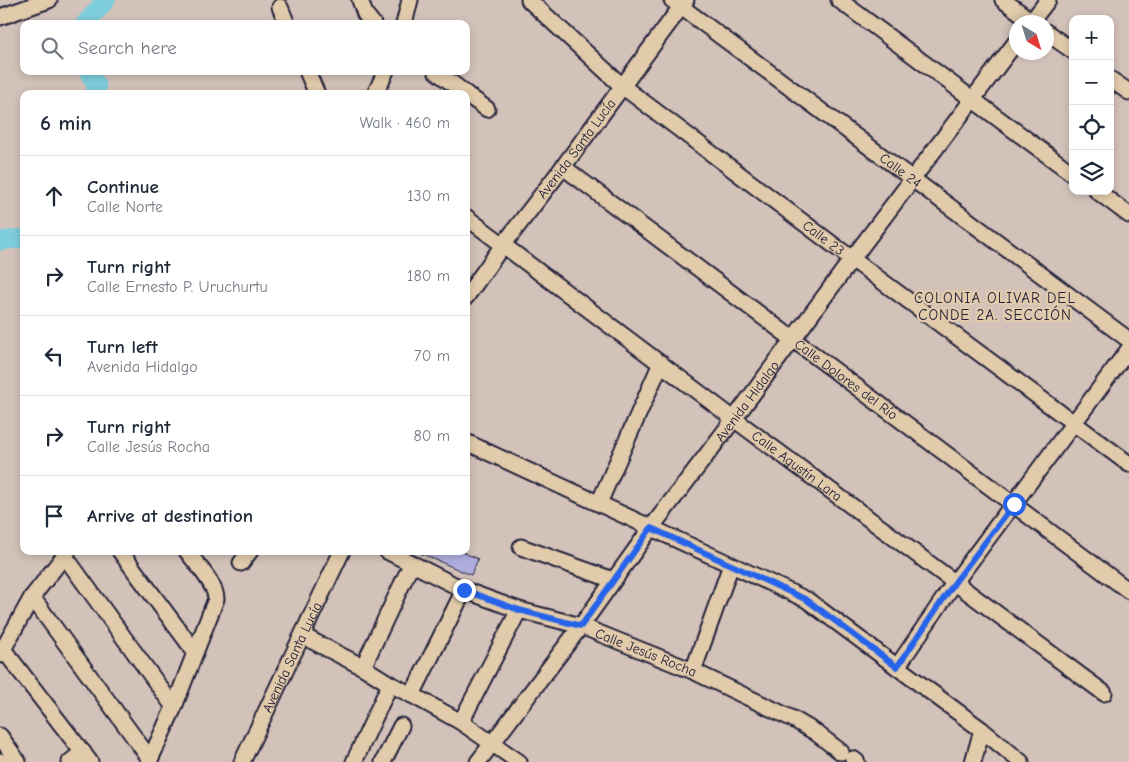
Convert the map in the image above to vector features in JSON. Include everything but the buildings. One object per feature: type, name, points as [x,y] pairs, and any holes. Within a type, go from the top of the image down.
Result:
[{"type":"street","points":[[0,17],[49,0]]},
{"type":"street","points":[[360,0],[365,14],[370,20]]},
{"type":"street","points":[[405,20],[410,0]]},
{"type":"street","name":"Calle 23","points":[[529,0],[622,86],[1129,464]]},
{"type":"street","points":[[839,0],[1069,171]]},
{"type":"street","points":[[1003,0],[1023,15]]},
{"type":"street","points":[[1037,15],[1048,0]]},
{"type":"street","name":"Avenida Santa Lucía","points":[[470,291],[622,86],[680,2]]},
{"type":"street","name":"Calle 24","points":[[680,2],[912,179],[1129,340]]},
{"type":"street","points":[[280,8],[285,20]]},
{"type":"street","points":[[1054,38],[1069,48]]},
{"type":"street","name":"Avenida Hidalgo","points":[[478,762],[1009,51]]},
{"type":"street","points":[[310,75],[316,90]]},
{"type":"street","points":[[377,90],[384,75]]},
{"type":"street","points":[[441,75],[461,90]]},
{"type":"street","points":[[1114,82],[1129,92]]},
{"type":"street","points":[[470,97],[487,109]]},
{"type":"street","name":"Calle Dolores del Río","points":[[563,167],[1129,591]]},
{"type":"street","points":[[1101,195],[1129,216]]},
{"type":"street","name":"Calle Agustín Lara","points":[[470,220],[734,420],[1104,693]]},
{"type":"street","points":[[897,667],[955,582],[1129,350]]},
{"type":"street","points":[[599,503],[661,363]]},
{"type":"street","points":[[470,444],[807,600],[982,730],[1021,762]]},
{"type":"street","points":[[521,547],[613,580]]},
{"type":"street","points":[[64,555],[32,597],[2,652],[86,757],[70,762]]},
{"type":"street","points":[[67,555],[174,707]]},
{"type":"street","points":[[123,555],[195,652]]},
{"type":"street","points":[[32,597],[149,760],[174,707],[215,605],[216,595],[214,590],[190,555]]},
{"type":"street","name":"Avenida Santa Lucía","points":[[242,762],[340,555]]},
{"type":"street","name":"Calle Jesús Rocha","points":[[394,555],[464,590],[519,610],[581,626],[693,671],[793,719],[850,757]]},
{"type":"street","points":[[363,667],[411,564]]},
{"type":"street","points":[[693,671],[731,565]]},
{"type":"street","points":[[412,695],[464,590]]},
{"type":"street","points":[[462,722],[519,610]]},
{"type":"street","points":[[303,636],[462,722],[519,762]]},
{"type":"street","points":[[354,762],[390,684]]},
{"type":"street","points":[[383,762],[401,726]]},
{"type":"street","points":[[973,762],[982,730]]},
{"type":"street","points":[[0,736],[18,762]]},
{"type":"waterway","points":[[88,20],[106,0]]},
{"type":"waterway","points":[[90,75],[97,86],[96,90]]},
{"type":"waterway","points":[[0,241],[20,238]]},
{"type":"district","name":"COLONIA OLIVAR DEL CONDE 2A. SECCIÓN","points":[[995,306]]},
{"type":"route","points":[[464,590],[519,610],[581,626],[651,528],[807,600],[897,667],[955,582],[1014,504]]}]
